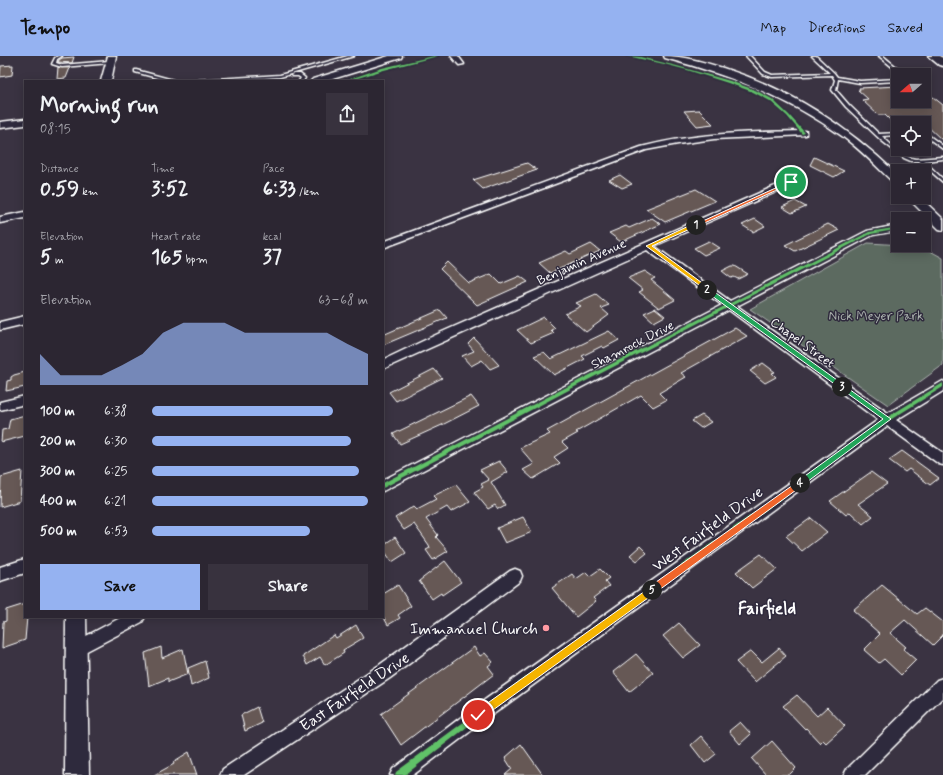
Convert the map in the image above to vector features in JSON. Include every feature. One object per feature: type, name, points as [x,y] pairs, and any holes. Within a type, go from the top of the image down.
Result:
[{"type":"main road","points":[[319,80],[398,56]]},
{"type":"main road","points":[[668,56],[739,76],[775,91],[809,108],[854,139],[891,174]]},
{"type":"main road","points":[[933,56],[943,63]]},
{"type":"main road","points":[[106,80],[111,59]]},
{"type":"main road","points":[[0,125],[24,122]]},
{"type":"main road","points":[[920,204],[943,226]]},
{"type":"main road","points":[[76,618],[77,775]]},
{"type":"street","points":[[454,56],[461,64]]},
{"type":"street","points":[[384,246],[616,158],[649,147],[676,142],[715,138],[803,133]]},
{"type":"street","name":"Benjamin Avenue","points":[[384,365],[446,335],[791,182]]},
{"type":"street","points":[[0,220],[24,215]]},
{"type":"street","name":"Shamrock Drive","points":[[384,485],[582,381],[870,233],[891,229]]},
{"type":"street","name":"Chapel Street","points":[[648,246],[943,460]]},
{"type":"street","points":[[0,326],[24,320]]},
{"type":"street","name":"West Fairfield Drive","points":[[399,775],[478,715],[888,419],[943,385]]},
{"type":"street","points":[[0,406],[24,400]]},
{"type":"street","points":[[0,574],[24,566]]},
{"type":"street","name":"East Fairfield Drive","points":[[229,775],[384,672],[515,576]]},
{"type":"street","points":[[76,650],[135,618]]},
{"type":"street","points":[[853,775],[943,686]]},
{"type":"lane","points":[[60,56],[56,59],[54,64],[62,66],[111,59]]},
{"type":"lane","points":[[291,75],[352,56]]},
{"type":"lane","points":[[748,56],[764,73],[772,76],[833,74]]},
{"type":"lane","points":[[814,56],[836,78],[860,82],[891,80]]},
{"type":"lane","points":[[881,56],[896,68]]},
{"type":"lane","points":[[136,71],[168,80]]},
{"type":"lane","points":[[291,75],[290,78],[293,80]]},
{"type":"lane","points":[[214,80],[299,75],[303,78],[302,80]]},
{"type":"lane","points":[[836,78],[834,90],[839,98],[864,124],[906,158],[920,160],[943,158]]},
{"type":"lane","points":[[879,135],[891,134]]},
{"type":"lane","points":[[931,139],[943,148]]},
{"type":"lane","points":[[920,160],[943,181]]},
{"type":"green space","name":"Nick Meyer Park","points":[[868,243],[891,244],[891,252],[931,251],[943,258],[943,365],[888,405],[750,309]]},
{"type":"building","points":[[74,57],[72,63],[58,62],[62,58]]},
{"type":"building","points":[[13,65],[12,75],[0,77],[1,66]]},
{"type":"building","points":[[58,67],[70,68],[66,78],[57,79]]},
{"type":"building","points":[[891,86],[891,108],[931,108],[931,97],[933,97],[943,105],[943,141],[931,130],[931,116],[891,116],[891,121],[885,115],[878,115],[862,100],[868,99],[858,90],[860,90],[859,88]]},
{"type":"building","points":[[699,110],[713,124],[697,126],[684,111]]},
{"type":"building","points":[[814,157],[844,171],[834,177],[810,165]]},
{"type":"building","points":[[527,163],[537,170],[483,189],[473,180]]},
{"type":"building","points":[[620,175],[632,184],[622,188],[609,180]]},
{"type":"building","points":[[696,189],[715,201],[665,222],[646,209]]},
{"type":"building","points":[[795,201],[806,207],[792,213],[782,207]]},
{"type":"building","points":[[652,218],[661,224],[621,242],[609,233],[626,226],[629,228]]},
{"type":"building","points":[[755,219],[765,226],[753,232],[742,225]]},
{"type":"building","points":[[828,224],[839,230],[795,251],[785,245]]},
{"type":"building","points":[[709,241],[720,248],[704,255],[694,248]]},
{"type":"building","points":[[591,244],[600,251],[550,273],[539,263],[566,251],[570,254]]},
{"type":"building","points":[[447,262],[469,283],[491,274],[501,284],[520,276],[528,282],[477,305],[440,269]]},
{"type":"building","points":[[735,266],[748,274],[738,279],[734,277],[731,278],[722,271]]},
{"type":"building","points":[[645,271],[655,278],[651,280],[675,300],[659,308],[639,292],[643,290],[628,278]]},
{"type":"building","points":[[596,294],[609,305],[601,308],[609,315],[586,332],[565,314],[581,306],[576,303]]},
{"type":"building","points":[[655,308],[665,316],[654,322],[644,313]]},
{"type":"building","points":[[440,310],[447,318],[384,345],[384,335]]},
{"type":"building","points":[[544,317],[555,328],[551,330],[554,333],[531,343],[517,330]]},
{"type":"building","points":[[735,328],[747,336],[681,373],[686,377],[659,393],[666,400],[653,407],[641,395],[576,432],[578,433],[562,442],[568,448],[554,457],[560,463],[533,479],[523,470],[534,464],[520,448],[550,434],[547,431]]},
{"type":"building","points":[[609,331],[619,340],[604,348],[602,346],[582,356],[585,359],[554,375],[534,356],[544,352],[551,359]]},
{"type":"building","points":[[474,338],[499,365],[490,369],[482,360],[471,366],[462,356],[474,351],[468,344]]},
{"type":"building","points":[[763,363],[775,372],[772,373],[776,377],[765,383],[750,371]]},
{"type":"building","points":[[434,369],[442,378],[396,401],[389,392]]},
{"type":"building","points":[[24,372],[24,387],[6,391],[7,381],[11,380],[11,377]]},
{"type":"building","points":[[471,396],[479,406],[442,425],[400,444],[393,434]]},
{"type":"building","points":[[24,415],[24,436],[1,442],[2,430],[8,429],[10,419]]},
{"type":"building","points":[[702,415],[711,422],[701,428],[692,421]]},
{"type":"building","points":[[902,451],[939,478],[930,485],[909,469],[905,472],[889,460]]},
{"type":"building","points":[[499,461],[508,472],[491,482],[505,505],[498,509],[495,505],[488,509],[474,492],[483,487],[481,484],[489,480],[480,470]]},
{"type":"building","points":[[22,471],[20,501],[0,507],[1,477]]},
{"type":"building","points":[[871,472],[887,484],[858,504],[873,516],[863,524],[850,512],[846,515],[830,501]]},
{"type":"building","points":[[456,485],[470,502],[451,512],[447,507],[426,519],[438,535],[436,537],[448,551],[433,560],[426,550],[430,548],[429,545],[414,524],[404,530],[395,518],[414,506],[417,509],[436,499],[433,496]]},
{"type":"building","points":[[523,517],[532,532],[505,543],[497,528]]},
{"type":"building","points":[[811,518],[827,532],[802,551],[786,536]]},
{"type":"building","points":[[395,537],[406,553],[392,562],[384,550],[384,544]]},
{"type":"building","points":[[640,546],[647,553],[637,561],[630,555]]},
{"type":"building","points":[[761,554],[777,569],[752,588],[736,572]]},
{"type":"building","points":[[445,561],[461,582],[442,595],[441,593],[432,599],[419,581]]},
{"type":"building","points":[[600,569],[609,578],[605,581],[609,586],[593,598],[596,601],[576,617],[552,588],[572,574],[576,579],[586,572],[590,576]]},
{"type":"building","points":[[398,585],[411,606],[398,615],[400,618],[388,625],[384,618],[384,593]]},
{"type":"building","points":[[882,585],[917,614],[925,608],[943,622],[943,635],[933,645],[905,620],[890,633],[906,647],[903,649],[916,660],[901,675],[884,659],[879,663],[864,650],[880,634],[853,610]]},
{"type":"building","points":[[24,604],[24,618],[27,618],[25,640],[2,648],[3,622],[6,621],[6,610]]},
{"type":"building","points":[[679,623],[700,645],[683,658],[663,636]]},
{"type":"building","points":[[356,625],[363,638],[343,650],[344,653],[325,665],[320,657],[307,665],[303,656],[334,635],[336,638]]},
{"type":"building","points":[[161,647],[162,658],[183,649],[188,674],[168,682],[168,678],[149,686],[145,653]]},
{"type":"building","points":[[474,647],[480,656],[485,653],[493,662],[488,666],[494,674],[401,745],[381,714]]},
{"type":"building","points":[[779,648],[786,656],[755,682],[736,662],[751,651],[762,662]]},
{"type":"building","points":[[636,654],[653,673],[629,692],[613,672]]},
{"type":"building","points":[[205,661],[209,678],[191,686],[188,668]]},
{"type":"building","points":[[797,695],[817,716],[827,707],[845,726],[826,743],[823,740],[820,743],[783,706]]},
{"type":"building","points":[[257,707],[262,723],[245,731],[241,715]]},
{"type":"building","points":[[740,722],[751,734],[740,744],[729,731]]},
{"type":"building","points":[[701,736],[716,754],[705,763],[691,745]]},
{"type":"building","points":[[772,741],[796,768],[789,775],[766,775],[752,759]]},
{"type":"building","points":[[521,744],[543,775],[505,775],[512,769],[505,758]]},
{"type":"building","points":[[189,752],[197,775],[154,775],[174,764],[173,762]]},
{"type":"cycle path","points":[[348,80],[383,69],[437,56]]},
{"type":"cycle path","points":[[628,56],[688,69],[754,91],[771,100],[803,133]]},
{"type":"cycle path","points":[[384,485],[582,381],[870,233],[891,229]]},
{"type":"cycle path","points":[[399,775],[478,715],[888,419],[943,385]]},
{"type":"place","name":"Immanuel Church","points":[[546,628]]},
{"type":"district","name":"Fairfield","points":[[767,608]]},
{"type":"route","points":[[478,715],[888,419],[729,306],[648,246],[791,182]]}]
